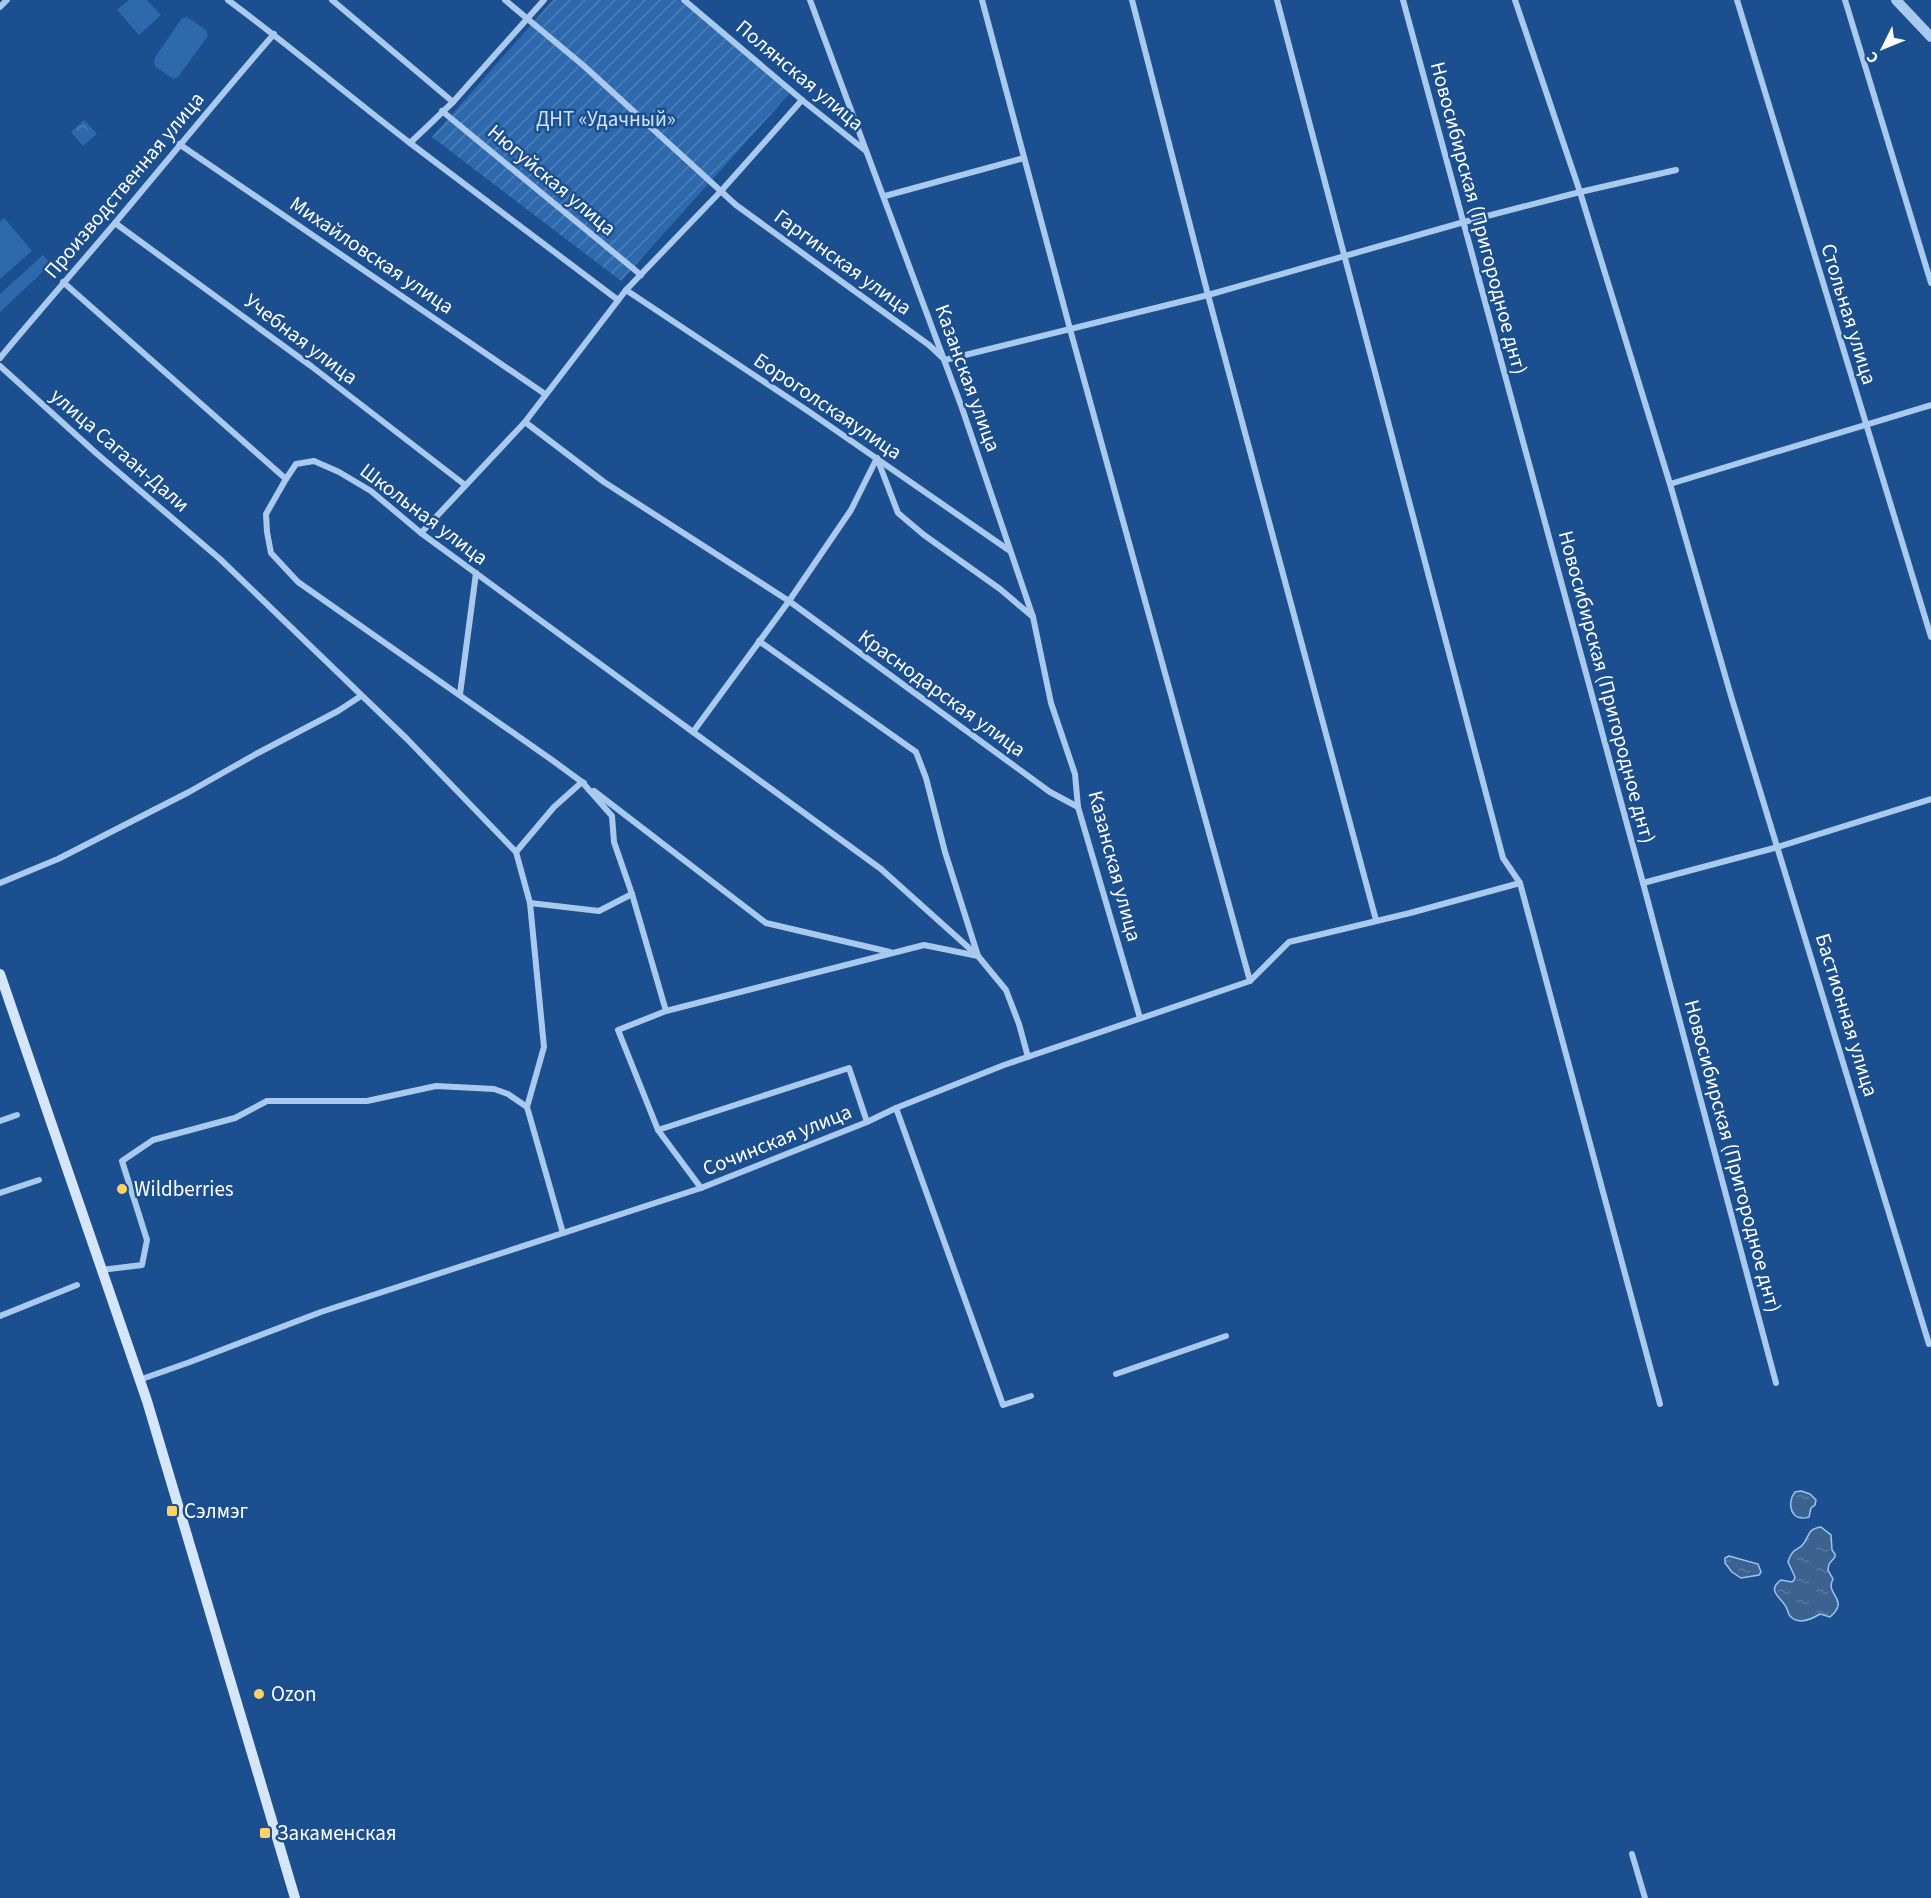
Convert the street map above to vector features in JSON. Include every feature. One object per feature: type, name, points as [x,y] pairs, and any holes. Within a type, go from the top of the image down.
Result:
[{"type":"main road","points":[[0,974],[139,1380],[295,1898]]},
{"type":"street","points":[[0,7],[7,0]]},
{"type":"street","points":[[228,0],[274,34],[329,80],[618,300]]},
{"type":"street","points":[[332,0],[453,102]]},
{"type":"street","name":"Гаргинская улица","points":[[505,0],[584,66],[736,205],[928,345],[945,360]]},
{"type":"street","points":[[411,142],[453,102],[544,0]]},
{"type":"street","name":"Полянская улица","points":[[684,0],[802,100],[867,151]]},
{"type":"street","name":"Казанская улица","points":[[810,0],[945,360],[1033,617],[1051,703],[1075,774],[1078,807],[1140,1018]]},
{"type":"street","points":[[982,0],[1070,329],[1250,981]]},
{"type":"street","points":[[1132,0],[1208,295],[1376,920]]},
{"type":"street","points":[[1277,0],[1503,858],[1520,883],[1660,1404]]},
{"type":"street","name":"Новосибирская (Пригородное днт)","points":[[1402,0],[1643,883],[1776,1383]]},
{"type":"street","name":"Бастионная улица","points":[[1515,0],[1580,192],[1670,484],[1731,696],[1929,1344]]},
{"type":"street","name":"Стольная улица","points":[[1737,0],[1931,637]]},
{"type":"street","points":[[1845,0],[1931,283]]},
{"type":"street","points":[[1896,0],[1931,37]]},
{"type":"street","name":"Производственная улица","points":[[0,358],[274,34]]},
{"type":"street","points":[[421,533],[525,422],[626,290],[722,190],[802,100]]},
{"type":"street","name":"Нюгуйская улица","points":[[442,111],[641,275]]},
{"type":"street","name":"Михайловская улица","points":[[179,144],[545,394]]},
{"type":"street","points":[[885,196],[1024,158]]},
{"type":"street","points":[[945,360],[1208,295],[1464,222],[1676,170]]},
{"type":"street","name":"Учебная улица","points":[[115,223],[311,366],[465,485]]},
{"type":"street","points":[[63,282],[286,479],[266,514],[267,532],[271,554],[298,582],[582,782],[766,922],[891,953]]},
{"type":"street","name":"Бороголскаяулица","points":[[626,290],[878,458],[1010,551]]},
{"type":"street","name":"улица Сагаан-Дали","points":[[0,366],[96,453],[220,559],[407,739],[516,852]]},
{"type":"street","points":[[1670,484],[1931,405]]},
{"type":"street","points":[[525,422],[604,482],[789,601]]},
{"type":"street","points":[[693,732],[789,601],[851,510],[878,458]]},
{"type":"street","points":[[878,458],[898,513],[924,535],[1000,589],[1033,617]]},
{"type":"street","name":"Школьная улица","points":[[286,479],[296,464],[314,461],[339,472],[371,491],[421,533],[881,869],[978,956]]},
{"type":"street","points":[[460,694],[476,573]]},
{"type":"street","name":"Краснодарская улица","points":[[789,601],[1050,792],[1078,807]]},
{"type":"street","points":[[759,641],[916,752],[926,778],[945,852],[978,956],[1006,990],[1028,1057]]},
{"type":"street","points":[[0,884],[58,859],[189,792],[338,711],[361,696]]},
{"type":"street","points":[[563,1233],[526,1107],[544,1047],[530,903],[516,852],[554,807],[582,782]]},
{"type":"street","points":[[582,782],[612,816],[614,842],[632,894],[666,1011]]},
{"type":"street","points":[[1643,883],[1778,847],[1931,799]]},
{"type":"street","points":[[867,1122],[896,1108],[1028,1057],[1250,981],[1288,942],[1410,913],[1520,883]]},
{"type":"street","points":[[530,903],[599,911],[632,894]]},
{"type":"street","points":[[701,1188],[658,1130],[618,1030],[666,1011],[924,945],[978,956]]},
{"type":"street","name":"Сочинская улица","points":[[139,1380],[321,1312],[701,1188],[867,1122],[849,1068],[658,1130]]},
{"type":"street","points":[[101,1270],[142,1265],[147,1240],[122,1161],[153,1140],[234,1118],[267,1101],[367,1101],[436,1086],[494,1089],[508,1094],[526,1107]]},
{"type":"street","points":[[896,1108],[1002,1405],[1031,1396]]},
{"type":"street","points":[[0,1121],[17,1114]]},
{"type":"street","points":[[0,1192],[39,1180]]},
{"type":"street","points":[[0,1316],[77,1285]]},
{"type":"street","points":[[1116,1374],[1226,1336]]},
{"type":"street","points":[[1632,1854],[1645,1898]]},
{"type":"green space","points":[[129,0],[147,0],[161,15],[139,35],[117,10]]},
{"type":"green space","name":"ДНТ «Удачный»","points":[[553,0],[679,0],[790,93],[621,281],[432,137]]},
{"type":"green space","points":[[187,17],[206,30],[208,36],[178,77],[173,79],[155,66],[154,59],[182,18]]},
{"type":"green space","points":[[84,120],[97,134],[83,146],[71,132]]},
{"type":"green space","points":[[4,218],[32,251],[0,279],[0,222]]},
{"type":"green space","points":[[43,255],[51,264],[0,312],[0,294]]},
{"type":"water","points":[[1795,1492],[1810,1494],[1816,1500],[1809,1517],[1798,1517],[1792,1511],[1792,1496]]},
{"type":"water","points":[[1821,1527],[1831,1535],[1835,1557],[1829,1564],[1828,1570],[1833,1579],[1831,1584],[1838,1606],[1830,1617],[1820,1614],[1797,1621],[1789,1615],[1776,1594],[1775,1587],[1781,1580],[1792,1582],[1794,1580],[1795,1577],[1788,1562],[1790,1557],[1802,1546],[1811,1531]]},
{"type":"water","points":[[1729,1556],[1758,1564],[1761,1572],[1759,1575],[1741,1578],[1725,1563],[1725,1558]]},
{"type":"place","name":"Wildberries","points":[[122,1189]]},
{"type":"place","name":"Сэлмэг","points":[[172,1511]]},
{"type":"place","name":"Ozon","points":[[259,1694]]},
{"type":"place","name":"Закаменская","points":[[265,1833]]}]
